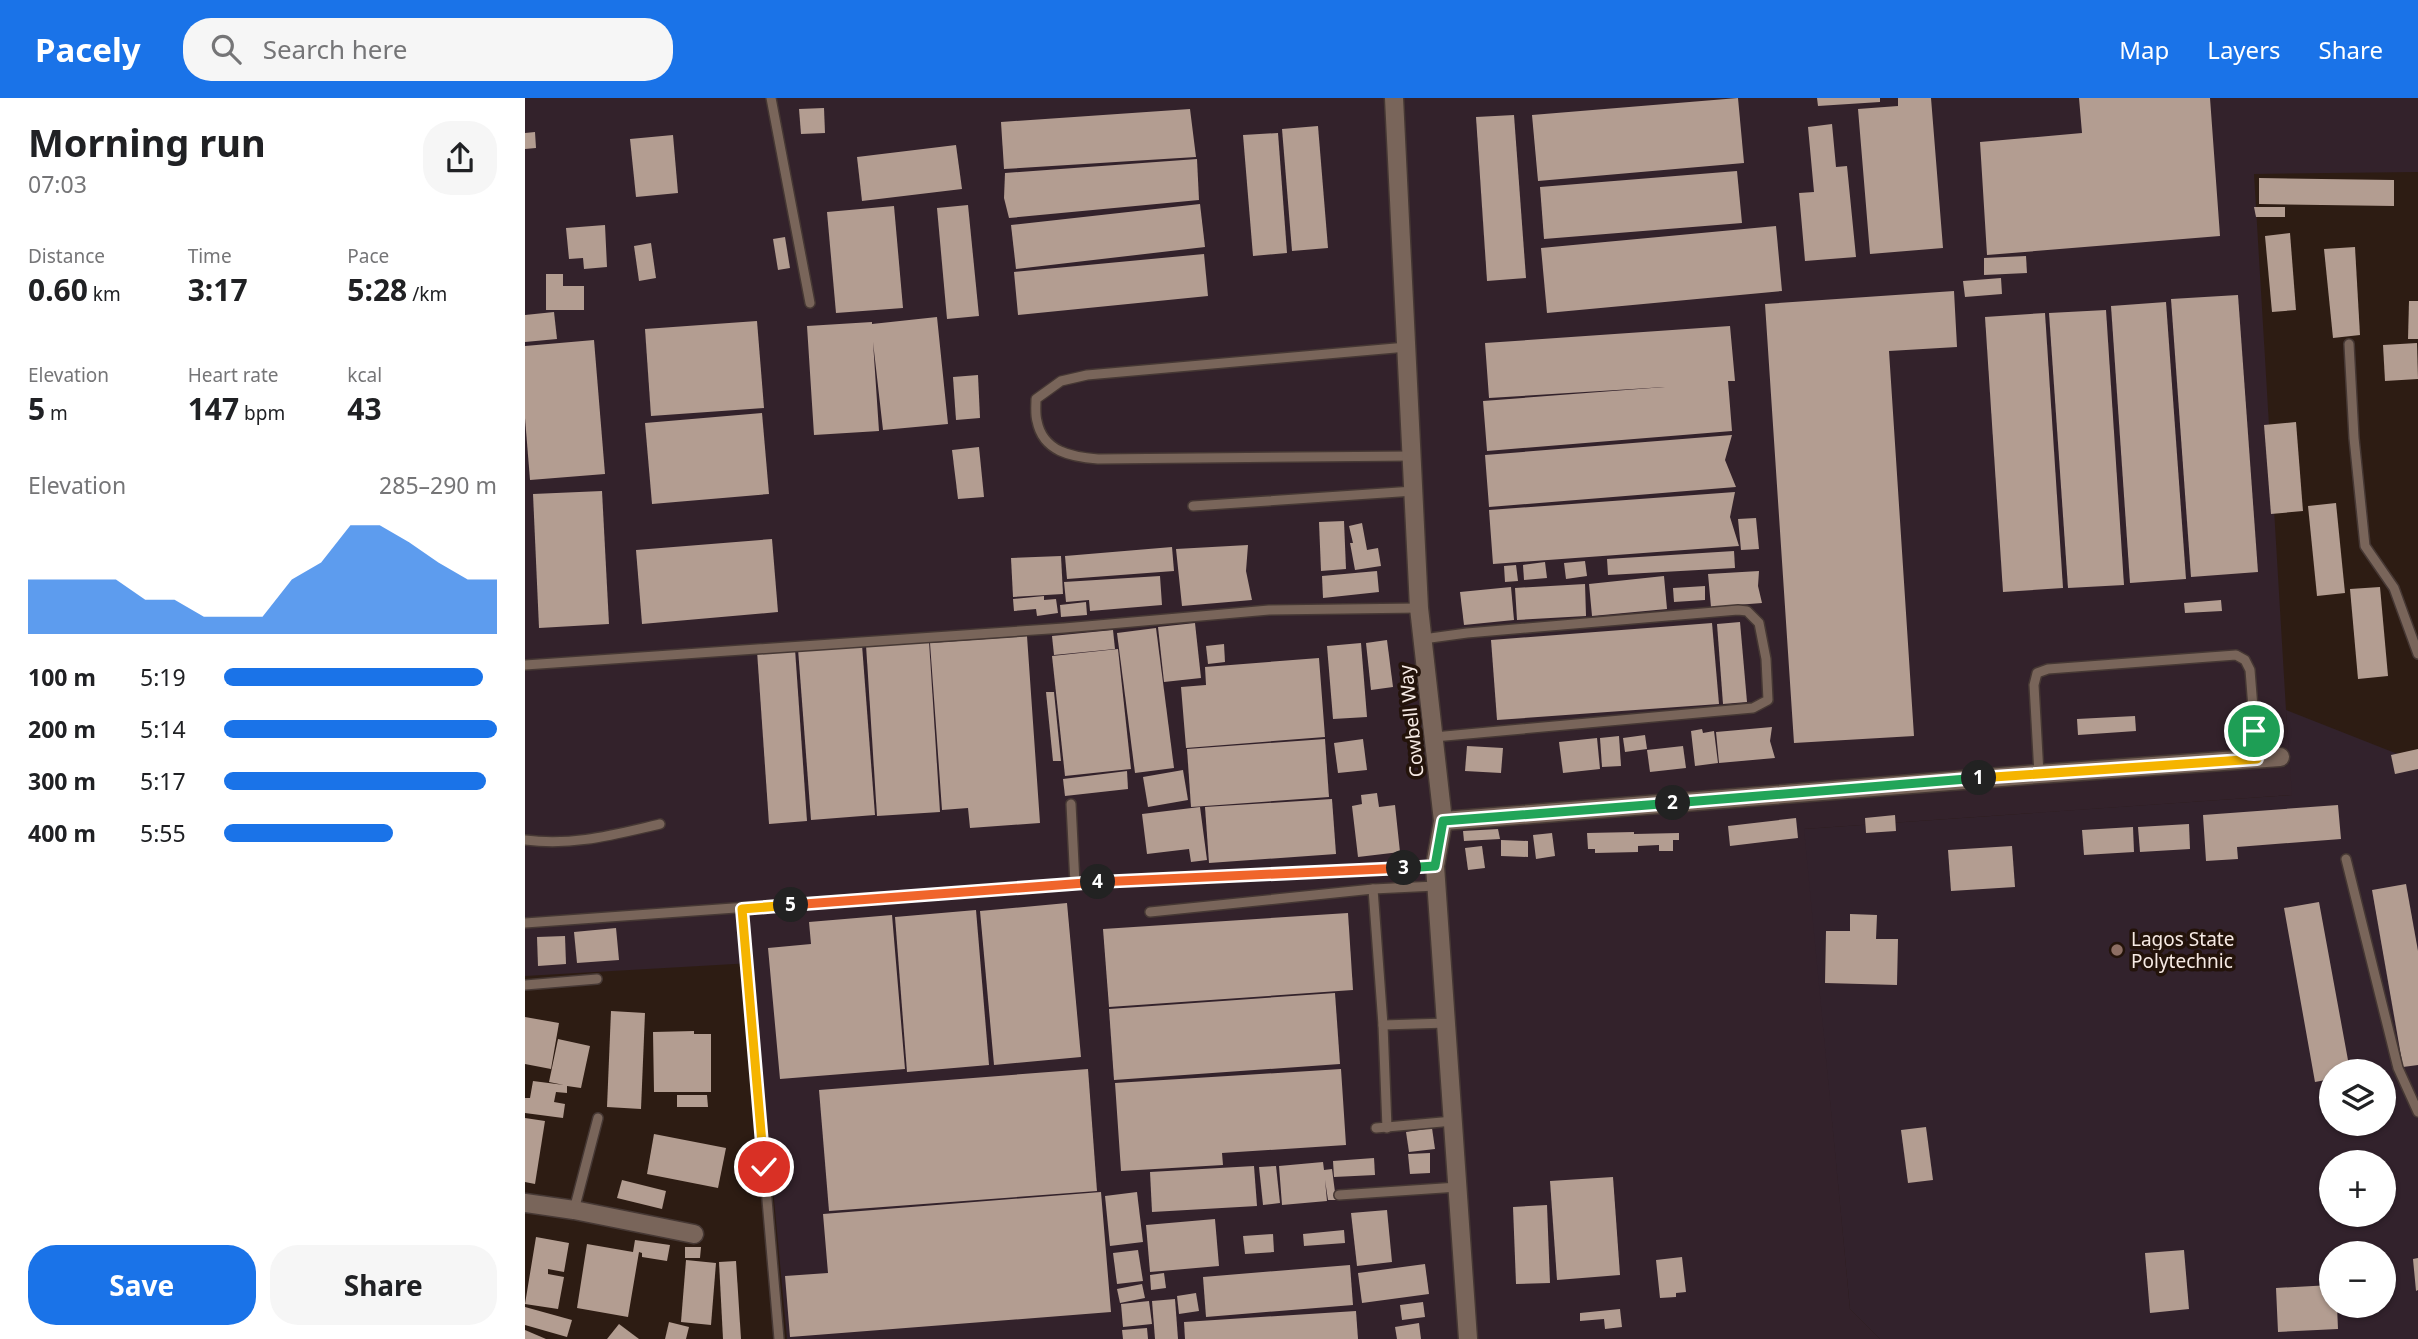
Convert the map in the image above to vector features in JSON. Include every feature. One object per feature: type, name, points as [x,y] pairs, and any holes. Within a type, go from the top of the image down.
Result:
[{"type":"street","name":"Cowbell Way","points":[[1394,98],[1419,608],[1443,821],[1435,866],[1468,1339]]},
{"type":"street","points":[[1443,821],[2280,757]]},
{"type":"street","points":[[525,1203],[694,1234]]},
{"type":"lane","points":[[771,98],[810,303]]},
{"type":"lane","points":[[2349,344],[2354,439],[2365,546],[2394,588],[2418,654]]},
{"type":"lane","points":[[1407,347],[1087,375],[1061,381],[1036,399],[1037,422],[1042,435],[1053,447],[1072,457],[1413,456]]},
{"type":"lane","points":[[1193,506],[1414,491]]},
{"type":"lane","points":[[525,665],[1050,629],[1269,610],[1419,608]]},
{"type":"lane","points":[[1423,639],[1738,610],[1747,611],[1759,623],[1766,659],[1768,701],[1753,708],[1434,737]]},
{"type":"lane","points":[[2039,774],[2034,685],[2037,673],[2048,669],[2236,655],[2245,660],[2250,670],[2257,759]]},
{"type":"lane","points":[[1071,804],[1075,884]]},
{"type":"lane","points":[[525,840],[553,843],[591,840],[660,824]]},
{"type":"lane","points":[[2346,859],[2398,1068],[2418,1112]]},
{"type":"lane","points":[[525,923],[1075,884],[1435,866]]},
{"type":"lane","points":[[1150,912],[1373,889],[1436,886]]},
{"type":"lane","points":[[1373,889],[1387,1128]]},
{"type":"lane","points":[[742,909],[779,1339]]},
{"type":"lane","points":[[525,985],[597,979]]},
{"type":"lane","points":[[1383,1025],[1447,1023]]},
{"type":"lane","points":[[574,1210],[598,1118]]},
{"type":"lane","points":[[1376,1128],[1453,1121]]},
{"type":"lane","points":[[1339,1195],[1458,1187]]},
{"type":"shaded area","points":[[525,98],[2418,98],[2418,172],[2254,174],[2293,795],[1805,829],[1850,1309],[1880,1339],[787,1339],[752,963],[525,976]]},
{"type":"shaded area","name":"Lagos State Polytechnic","points":[[2286,710],[2418,762],[2418,1339],[1880,1339],[1850,1309],[1804,829],[2292,795]]},
{"type":"building","points":[[1738,98],[1744,163],[1538,181],[1532,115]]},
{"type":"building","points":[[1817,98],[1880,98],[1880,102],[1818,106]]},
{"type":"building","points":[[1898,98],[1931,98],[1943,248],[1870,254],[1858,109],[1898,106]]},
{"type":"building","points":[[2079,98],[2210,98],[2220,236],[1987,255],[1980,142],[2082,133]]},
{"type":"building","points":[[824,108],[825,133],[801,134],[799,109]]},
{"type":"building","points":[[1190,109],[1196,157],[1004,169],[1001,122]]},
{"type":"building","points":[[1514,115],[1526,278],[1487,281],[1476,117]]},
{"type":"building","points":[[1832,124],[1836,167],[1847,166],[1856,257],[1805,261],[1799,193],[1814,192],[1808,127]]},
{"type":"building","points":[[1318,126],[1328,248],[1292,251],[1282,129]]},
{"type":"building","points":[[535,132],[536,148],[525,149],[525,133]]},
{"type":"building","points":[[1278,133],[1287,253],[1253,256],[1243,135]]},
{"type":"building","points":[[673,135],[678,193],[636,197],[630,139]]},
{"type":"building","points":[[956,145],[962,189],[862,201],[857,157]]},
{"type":"building","points":[[1197,159],[1199,200],[1009,218],[1004,198],[1005,173]]},
{"type":"building","points":[[1737,171],[1742,223],[1544,239],[1540,187]]},
{"type":"building","points":[[2259,178],[2394,180],[2394,206],[2259,204]]},
{"type":"building","points":[[1200,204],[1205,247],[1016,269],[1011,225]]},
{"type":"building","points":[[968,205],[979,316],[947,319],[937,208]]},
{"type":"building","points":[[894,206],[903,308],[836,313],[827,212]]},
{"type":"building","points":[[2254,207],[2285,207],[2285,217],[2256,217]]},
{"type":"building","points":[[605,225],[607,267],[584,269],[583,258],[569,259],[566,228]]},
{"type":"building","points":[[1776,226],[1782,291],[1547,313],[1541,248]]},
{"type":"building","points":[[2290,233],[2296,310],[2272,312],[2265,236]]},
{"type":"building","points":[[785,237],[790,268],[778,270],[773,239]]},
{"type":"building","points":[[651,243],[656,278],[639,281],[634,246]]},
{"type":"building","points":[[2355,247],[2360,335],[2333,338],[2324,249]]},
{"type":"building","points":[[1204,254],[1208,296],[1018,315],[1014,272]]},
{"type":"building","points":[[2026,256],[2027,273],[1984,275],[1984,258]]},
{"type":"building","points":[[546,274],[563,274],[563,286],[584,286],[584,310],[546,310]]},
{"type":"building","points":[[2001,278],[2002,294],[1965,297],[1963,281]]},
{"type":"building","points":[[1954,291],[1957,347],[1889,351],[1914,736],[1794,743],[1765,304]]},
{"type":"building","points":[[2238,295],[2258,572],[2191,577],[2171,299]]},
{"type":"building","points":[[2409,301],[2418,301],[2418,339],[2408,339]]},
{"type":"building","points":[[2166,302],[2186,579],[2130,583],[2111,306]]},
{"type":"building","points":[[2106,310],[2124,585],[2068,588],[2049,313]]},
{"type":"building","points":[[554,312],[557,339],[525,342],[525,315]]},
{"type":"building","points":[[2045,313],[2063,588],[2003,592],[1985,317]]},
{"type":"building","points":[[937,317],[948,424],[883,430],[873,342],[879,431],[814,435],[807,326],[872,324]]},
{"type":"building","points":[[757,321],[764,408],[651,416],[645,329]]},
{"type":"building","points":[[1730,326],[1735,381],[1728,381],[1732,431],[1487,451],[1483,401],[1665,387],[1489,398],[1485,343]]},
{"type":"building","points":[[594,340],[605,474],[530,480],[525,418],[525,346]]},
{"type":"building","points":[[2417,343],[2418,379],[2385,381],[2383,345]]},
{"type":"building","points":[[978,375],[980,418],[956,420],[953,377]]},
{"type":"building","points":[[762,413],[769,494],[652,504],[645,423]]},
{"type":"building","points":[[2296,422],[2303,511],[2271,514],[2264,425]]},
{"type":"building","points":[[1732,435],[1725,460],[1736,487],[1489,507],[1485,455]]},
{"type":"building","points":[[979,447],[984,497],[958,499],[952,450]]},
{"type":"building","points":[[602,491],[609,624],[539,628],[533,494]]},
{"type":"building","points":[[1735,492],[1730,517],[1739,546],[1493,564],[1489,510]]},
{"type":"building","points":[[2336,503],[2345,593],[2317,596],[2308,506]]},
{"type":"building","points":[[1756,518],[1759,549],[1741,550],[1738,519]]},
{"type":"building","points":[[1344,521],[1346,569],[1321,571],[1319,522]]},
{"type":"building","points":[[1362,523],[1367,550],[1378,548],[1381,566],[1355,570],[1349,526]]},
{"type":"building","points":[[772,539],[778,612],[642,624],[636,550]]},
{"type":"building","points":[[1248,545],[1246,571],[1252,600],[1182,606],[1176,549]]},
{"type":"building","points":[[1172,547],[1174,571],[1067,579],[1065,556]]},
{"type":"building","points":[[1734,551],[1735,568],[1608,575],[1607,559]]},
{"type":"building","points":[[1061,556],[1063,594],[1013,597],[1011,558]]},
{"type":"building","points":[[1585,561],[1587,576],[1566,579],[1564,563]]},
{"type":"building","points":[[1545,562],[1547,578],[1524,580],[1523,565]]},
{"type":"building","points":[[1516,565],[1518,581],[1505,582],[1504,566]]},
{"type":"building","points":[[1377,571],[1379,592],[1323,598],[1322,576]]},
{"type":"building","points":[[1759,571],[1758,586],[1762,603],[1711,607],[1708,574]]},
{"type":"building","points":[[1160,576],[1162,605],[1090,611],[1089,600],[1066,602],[1064,582]]},
{"type":"building","points":[[1664,576],[1667,609],[1592,616],[1589,584]]},
{"type":"building","points":[[1585,584],[1586,616],[1517,620],[1515,588]]},
{"type":"building","points":[[1705,586],[1705,600],[1674,602],[1673,588]]},
{"type":"building","points":[[1511,587],[1514,620],[1464,625],[1460,592]]},
{"type":"building","points":[[2380,587],[2388,676],[2358,679],[2350,589]]},
{"type":"building","points":[[1044,596],[1044,600],[1056,599],[1058,613],[1037,616],[1036,609],[1014,611],[1013,599]]},
{"type":"building","points":[[2221,600],[2222,611],[2185,613],[2184,603]]},
{"type":"building","points":[[1086,602],[1087,615],[1061,617],[1060,605]]},
{"type":"building","points":[[1740,622],[1747,702],[1723,704],[1717,624]]},
{"type":"building","points":[[1195,623],[1201,678],[1164,682],[1158,627]]},
{"type":"building","points":[[1712,623],[1719,704],[1497,720],[1491,640]]},
{"type":"building","points":[[1156,628],[1174,768],[1135,773],[1117,633]]},
{"type":"building","points":[[1113,630],[1115,649],[1054,655],[1052,636]]},
{"type":"building","points":[[1027,636],[1040,823],[970,828],[968,808],[942,810],[930,643]]},
{"type":"building","points":[[1387,640],[1393,687],[1371,690],[1366,643]]},
{"type":"building","points":[[929,641],[940,812],[877,816],[866,645]]},
{"type":"building","points":[[1361,643],[1367,717],[1333,719],[1327,646]]},
{"type":"building","points":[[1224,644],[1225,662],[1208,664],[1206,646]]},
{"type":"building","points":[[862,645],[875,815],[811,820],[798,649]]},
{"type":"building","points":[[795,649],[807,821],[769,824],[757,651]]},
{"type":"building","points":[[1118,649],[1131,769],[1065,776],[1052,656]]},
{"type":"building","points":[[1319,658],[1325,737],[1186,748],[1181,687],[1206,685],[1205,667]]},
{"type":"building","points":[[1046,692],[1054,692],[1061,761],[1053,761]]},
{"type":"building","points":[[2135,716],[2136,731],[2078,735],[2077,719]]},
{"type":"building","points":[[1772,727],[1770,741],[1775,758],[1719,763],[1716,732]]},
{"type":"building","points":[[1702,729],[1703,733],[1714,731],[1718,763],[1695,766],[1691,731]]},
{"type":"building","points":[[1645,735],[1647,749],[1625,752],[1623,738]]},
{"type":"building","points":[[1619,736],[1621,766],[1602,767],[1600,738]]},
{"type":"building","points":[[1597,738],[1600,769],[1563,773],[1559,742]]},
{"type":"building","points":[[1325,739],[1329,797],[1191,807],[1187,749]]},
{"type":"building","points":[[1363,739],[1367,770],[1338,773],[1334,743]]},
{"type":"building","points":[[1467,746],[1503,748],[1501,773],[1465,771]]},
{"type":"building","points":[[1683,746],[1686,768],[1650,772],[1647,750]]},
{"type":"building","points":[[2418,749],[2418,769],[2395,774],[2391,755]]},
{"type":"building","points":[[1183,770],[1188,800],[1148,807],[1143,777]]},
{"type":"building","points":[[1127,771],[1128,789],[1065,796],[1063,779]]},
{"type":"building","points":[[1377,793],[1379,807],[1395,805],[1400,852],[1358,857],[1352,806],[1362,804],[1361,795]]},
{"type":"building","points":[[1332,799],[1336,854],[1209,863],[1205,807]]},
{"type":"building","points":[[2338,805],[2341,839],[2237,847],[2238,859],[2206,861],[2203,815]]},
{"type":"building","points":[[1200,807],[1207,860],[1191,862],[1189,849],[1147,854],[1142,814]]},
{"type":"building","points":[[1895,815],[1896,831],[1866,833],[1865,818]]},
{"type":"building","points":[[1796,818],[1798,838],[1730,846],[1728,826]]},
{"type":"building","points":[[2189,824],[2190,849],[2140,852],[2138,827]]},
{"type":"building","points":[[2133,827],[2134,852],[2084,855],[2082,830]]},
{"type":"building","points":[[1498,829],[1500,839],[1464,841],[1463,831]]},
{"type":"building","points":[[1552,833],[1555,856],[1536,859],[1533,835]]},
{"type":"building","points":[[1587,833],[1679,833],[1679,840],[1673,840],[1673,851],[1659,851],[1659,845],[1638,846],[1638,852],[1595,853],[1595,849],[1588,849]]},
{"type":"building","points":[[1501,840],[1528,841],[1528,857],[1501,856]]},
{"type":"building","points":[[1482,846],[1485,868],[1468,870],[1465,848]]},
{"type":"building","points":[[2012,846],[2015,887],[1951,891],[1948,850]]},
{"type":"building","points":[[2406,884],[2418,951],[2418,1065],[2403,1067],[2372,890]]},
{"type":"building","points":[[2319,902],[2348,1059],[2319,1059],[2319,1081],[2315,1082],[2284,908]]},
{"type":"building","points":[[1067,903],[1081,1057],[994,1065],[980,911]]},
{"type":"building","points":[[976,910],[989,1065],[907,1072],[895,917]]},
{"type":"building","points":[[1348,913],[1353,990],[1109,1007],[1103,929]]},
{"type":"building","points":[[1850,914],[1877,915],[1876,939],[1898,939],[1897,985],[1825,983],[1826,931],[1850,931]]},
{"type":"building","points":[[892,915],[905,1069],[780,1079],[768,948],[811,944],[809,922]]},
{"type":"building","points":[[616,928],[619,960],[577,963],[574,932]]},
{"type":"building","points":[[565,936],[566,964],[538,966],[537,937]]},
{"type":"building","points":[[1335,993],[1340,1064],[1114,1080],[1109,1009]]},
{"type":"building","points":[[611,1011],[645,1013],[641,1109],[607,1107]]},
{"type":"building","points":[[525,1017],[559,1023],[551,1069],[525,1064]]},
{"type":"building","points":[[694,1031],[694,1034],[711,1034],[711,1092],[654,1092],[653,1032]]},
{"type":"building","points":[[558,1039],[590,1046],[581,1088],[567,1086],[567,1093],[556,1092],[554,1102],[565,1104],[563,1118],[525,1113],[525,1098],[530,1098],[533,1081],[564,1085],[549,1082]]},
{"type":"building","points":[[1088,1069],[1097,1191],[829,1211],[819,1090]]},
{"type":"building","points":[[1341,1069],[1346,1145],[1222,1153],[1223,1165],[1121,1171],[1115,1083]]},
{"type":"building","points":[[677,1095],[707,1095],[708,1107],[677,1107]]},
{"type":"building","points":[[525,1118],[545,1121],[535,1184],[525,1182]]},
{"type":"building","points":[[1926,1127],[1933,1180],[1908,1183],[1901,1130]]},
{"type":"building","points":[[1432,1128],[1435,1149],[1409,1152],[1406,1132]]},
{"type":"building","points":[[654,1134],[726,1148],[718,1188],[647,1174]]},
{"type":"building","points":[[1430,1153],[1430,1173],[1410,1174],[1408,1154]]},
{"type":"building","points":[[1374,1158],[1375,1175],[1334,1177],[1333,1161]]},
{"type":"building","points":[[1323,1162],[1324,1170],[1332,1169],[1336,1200],[1328,1200],[1325,1180],[1327,1201],[1282,1205],[1279,1166]]},
{"type":"building","points":[[1254,1166],[1257,1206],[1152,1212],[1150,1172]]},
{"type":"building","points":[[1276,1166],[1280,1203],[1263,1205],[1259,1167]]},
{"type":"building","points":[[1613,1177],[1620,1275],[1557,1280],[1550,1181]]},
{"type":"building","points":[[622,1180],[666,1191],[662,1209],[617,1198]]},
{"type":"building","points":[[1101,1192],[1111,1312],[790,1337],[785,1276],[828,1273],[823,1214]]},
{"type":"building","points":[[1137,1192],[1143,1242],[1110,1246],[1105,1196]]},
{"type":"building","points":[[1547,1205],[1550,1283],[1516,1284],[1513,1207]]},
{"type":"building","points":[[1387,1210],[1392,1262],[1357,1266],[1351,1213]]},
{"type":"building","points":[[1215,1219],[1219,1266],[1150,1272],[1146,1225]]},
{"type":"building","points":[[1344,1230],[1345,1243],[1304,1246],[1303,1234]]},
{"type":"building","points":[[1273,1234],[1274,1252],[1245,1254],[1243,1236]]},
{"type":"building","points":[[536,1237],[569,1243],[564,1272],[548,1269],[548,1274],[564,1277],[558,1309],[525,1304]]},
{"type":"building","points":[[635,1240],[670,1245],[667,1261],[642,1257],[639,1252],[628,1317],[577,1308],[587,1244],[633,1252]]},
{"type":"building","points":[[685,1247],[701,1247],[700,1258],[685,1258]]},
{"type":"building","points":[[1138,1250],[1143,1281],[1117,1284],[1113,1253]]},
{"type":"building","points":[[2184,1250],[2189,1309],[2150,1313],[2145,1253]]},
{"type":"building","points":[[1682,1257],[1686,1292],[1676,1293],[1676,1297],[1660,1298],[1656,1260]]},
{"type":"building","points":[[2418,1258],[2418,1290],[2416,1291],[2413,1259]]},
{"type":"building","points":[[686,1260],[716,1263],[711,1325],[681,1322]]},
{"type":"building","points":[[736,1261],[741,1339],[723,1339],[719,1262]]},
{"type":"building","points":[[1425,1264],[1429,1294],[1362,1303],[1358,1273]]},
{"type":"building","points":[[1350,1265],[1353,1305],[1206,1317],[1203,1277]]},
{"type":"building","points":[[1164,1273],[1166,1288],[1151,1290],[1150,1275]]},
{"type":"building","points":[[1142,1284],[1145,1298],[1120,1303],[1117,1289]]},
{"type":"building","points":[[2319,1286],[2319,1318],[2338,1318],[2338,1329],[2278,1332],[2276,1288]]},
{"type":"building","points":[[1196,1293],[1199,1311],[1179,1314],[1177,1296]]},
{"type":"building","points":[[1175,1299],[1178,1339],[1155,1339],[1152,1301]]},
{"type":"building","points":[[1149,1301],[1152,1324],[1123,1327],[1121,1304]]},
{"type":"building","points":[[1423,1302],[1425,1317],[1402,1320],[1400,1305]]},
{"type":"building","points":[[525,1307],[572,1320],[567,1337],[525,1325]]},
{"type":"building","points":[[1620,1309],[1622,1327],[1605,1329],[1604,1319],[1580,1321],[1580,1313]]},
{"type":"building","points":[[1356,1311],[1358,1339],[1185,1339],[1184,1322]]},
{"type":"building","points":[[669,1322],[689,1327],[686,1339],[665,1339]]},
{"type":"building","points":[[1419,1323],[1421,1339],[1397,1339],[1395,1327]]},
{"type":"building","points":[[619,1324],[639,1339],[607,1339]]},
{"type":"building","points":[[1147,1328],[1148,1339],[1123,1339],[1122,1330]]},
{"type":"building","points":[[525,1330],[546,1339],[525,1339]]},
{"type":"place","name":"Lagos State Polytechnic","points":[[2117,950]]},
{"type":"route","points":[[764,1167],[742,909],[1133,880],[1435,866],[1443,821],[2257,759],[2254,731]]}]
